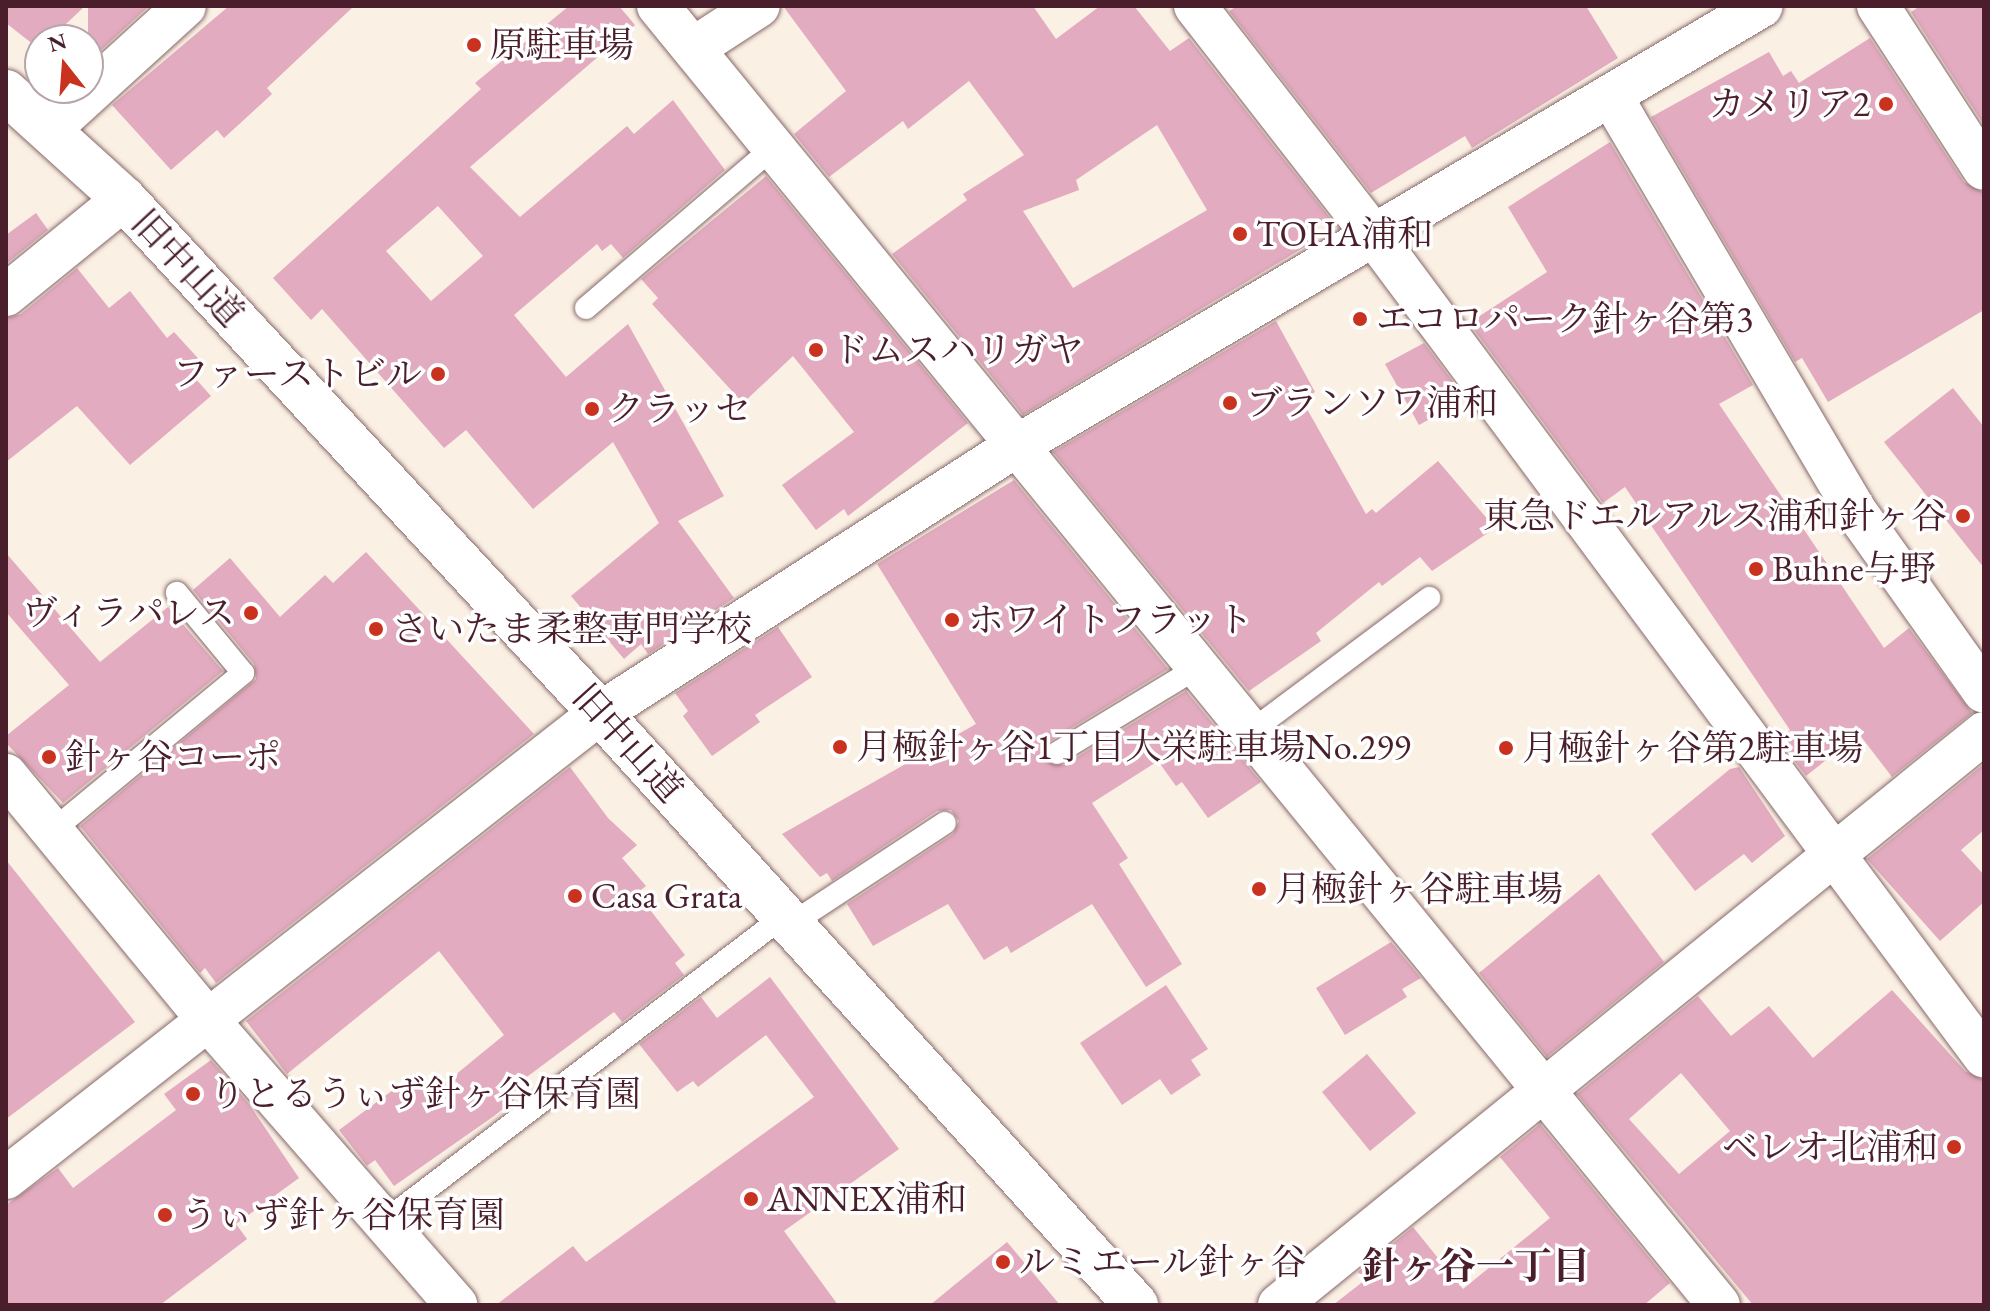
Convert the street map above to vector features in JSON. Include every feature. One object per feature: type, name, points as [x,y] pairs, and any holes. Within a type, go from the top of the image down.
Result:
[{"type":"main road","name":"旧中山道","points":[[6,92],[51,128],[124,199],[600,713],[1136,1305]]},
{"type":"street","points":[[51,128],[185,6]]},
{"type":"street","points":[[658,6],[1197,668],[1254,729],[1543,1092],[1719,1305]]},
{"type":"street","points":[[694,48],[759,6]]},
{"type":"street","points":[[1195,6],[1375,237],[1984,1056]]},
{"type":"street","points":[[6,1178],[206,1018],[600,713],[1015,447],[1762,6]]},
{"type":"street","points":[[1878,6],[1984,169]]},
{"type":"street","points":[[1611,96],[1854,509],[1984,692]]},
{"type":"street","points":[[6,295],[124,199]]},
{"type":"street","points":[[1279,1305],[1984,733]]},
{"type":"street","points":[[6,775],[206,1018],[456,1305]]},
{"type":"lane","points":[[586,308],[775,146]]},
{"type":"lane","points":[[52,831],[243,673],[177,593]]},
{"type":"lane","points":[[1254,729],[1429,598]]},
{"type":"lane","points":[[1057,753],[1197,668]]},
{"type":"lane","points":[[385,1221],[788,920],[945,823]]},
{"type":"building","points":[[6,6],[85,6],[66,24],[24,24],[24,37],[6,23]]},
{"type":"building","points":[[88,6],[149,6],[104,47],[104,24],[88,24]]},
{"type":"building","points":[[229,6],[354,6],[267,88],[272,94],[224,138],[217,130],[171,170],[112,105]]},
{"type":"building","points":[[569,6],[619,6],[635,25],[470,167],[520,217],[627,126],[634,134],[673,100],[725,170],[623,258],[611,244],[602,251],[597,244],[514,315],[566,377],[628,324],[724,496],[678,521],[734,598],[648,654],[641,644],[624,659],[571,596],[659,523],[613,442],[533,509],[466,430],[444,448],[322,309],[311,320],[273,278],[481,89],[475,83]],"holes":[[[438,206],[483,256],[431,301],[386,251]]]},
{"type":"building","points":[[783,6],[1033,6],[1056,39],[1100,6],[1134,6],[1170,51],[1189,38],[1330,218],[1313,230],[1318,239],[1023,415],[892,254],[967,200],[963,194],[1024,155],[969,81],[908,129],[903,121],[829,177],[794,134],[846,91]],"holes":[[[1157,125],[1207,210],[1073,288],[1023,211],[1079,190],[1076,180]]]},
{"type":"building","points":[[1237,6],[1586,6],[1618,58],[1472,148],[1465,136],[1371,193],[1229,11]]},
{"type":"building","points":[[1920,6],[1984,6],[1984,125],[1911,12]]},
{"type":"building","points":[[1870,38],[1964,182],[1984,193],[1984,310],[1828,402],[1802,358],[1795,362],[1651,117],[1769,52],[1783,76],[1791,71],[1799,83]]},
{"type":"building","points":[[1610,142],[1753,385],[1719,404],[1884,648],[1909,628],[1972,713],[1892,777],[1859,734],[1806,776],[1778,739],[1790,730],[1625,487],[1603,503],[1469,323],[1547,272],[1508,207]]},
{"type":"building","points":[[766,176],[968,423],[848,516],[844,509],[816,530],[782,485],[854,432],[793,356],[743,403],[652,304],[658,298],[641,279]]},
{"type":"building","points":[[36,213],[48,230],[6,264],[6,235]]},
{"type":"building","points":[[77,268],[109,308],[130,291],[167,338],[174,332],[206,367],[194,377],[211,396],[130,465],[77,406],[6,462],[6,318],[21,314]]},
{"type":"building","points":[[1276,321],[1315,392],[1302,400],[1366,514],[1372,509],[1376,513],[1438,461],[1495,528],[1432,571],[1420,557],[1382,586],[1379,582],[1316,633],[1321,641],[1249,691],[1053,452]]},
{"type":"building","points":[[1424,343],[1466,399],[1419,425],[1385,364]]},
{"type":"building","name":"東急ドエルアルス浦和針ヶ谷","points":[[1953,388],[1984,427],[1984,568],[1884,442]]},
{"type":"building","points":[[1014,480],[1168,669],[1050,741],[1043,753],[1046,761],[1064,765],[1186,691],[1261,782],[1208,818],[1182,782],[1176,786],[1158,761],[1092,803],[1128,858],[1119,864],[1182,964],[1146,987],[1092,904],[1011,953],[1007,946],[984,960],[948,904],[873,946],[847,904],[953,834],[959,821],[951,810],[937,811],[832,881],[827,873],[820,877],[782,834],[976,724],[877,564]]},
{"type":"building","points":[[366,552],[534,734],[216,983],[205,968],[200,973],[80,826],[256,679],[254,664],[193,590],[230,558],[280,617],[325,575],[333,583]]},
{"type":"building","points":[[6,553],[100,662],[168,607],[223,671],[63,803],[6,743],[6,736],[69,685],[6,612]]},
{"type":"building","points":[[778,627],[812,677],[755,715],[760,722],[712,756],[683,716],[688,711],[675,693]]},
{"type":"building","points":[[1984,764],[1984,830],[1961,850],[1984,875],[1984,902],[1940,941],[1867,859]]},
{"type":"building","points":[[570,767],[608,818],[637,845],[622,858],[646,886],[637,893],[685,955],[675,963],[684,975],[622,1022],[614,1012],[516,1085],[523,1093],[494,1116],[394,1186],[375,1160],[367,1166],[339,1130],[416,1073],[432,1094],[504,1035],[439,951],[287,1074],[246,1021]]},
{"type":"building","points":[[1739,767],[1785,836],[1752,863],[1744,854],[1695,891],[1651,834],[1730,769]]},
{"type":"building","points":[[6,860],[135,1022],[6,1119]]},
{"type":"building","points":[[1599,874],[1664,962],[1547,1057],[1479,973]]},
{"type":"building","points":[[1391,942],[1421,978],[1402,989],[1407,997],[1345,1035],[1316,988]]},
{"type":"building","points":[[770,977],[899,1149],[784,1231],[838,1305],[496,1305],[573,1246],[586,1262],[814,1097],[766,1035],[698,1087],[693,1081],[677,1092],[639,1044],[701,997],[717,1018]]},
{"type":"building","points":[[1166,985],[1208,1049],[1191,1060],[1201,1075],[1171,1095],[1160,1079],[1122,1105],[1080,1043]]},
{"type":"building","points":[[1892,990],[1965,1071],[1984,1080],[1984,1305],[1753,1305],[1577,1094],[1698,996],[1731,1036],[1769,1006],[1813,1058]],"holes":[[[1681,1073],[1730,1131],[1679,1174],[1629,1119]]]},
{"type":"building","points":[[1367,1054],[1416,1113],[1370,1151],[1322,1092]]},
{"type":"building","points":[[211,1060],[249,1104],[299,1178],[236,1224],[247,1239],[160,1305],[6,1305],[6,1205],[58,1168],[73,1188],[176,1110],[164,1094]]},
{"type":"building","points":[[1540,1124],[1670,1283],[1644,1305],[1333,1305],[1365,1280],[1358,1272],[1413,1227],[1463,1289],[1550,1218],[1500,1157]]},
{"type":"building","name":"ルミエール針ヶ谷","points":[[1007,1242],[1060,1305],[930,1305]]},
{"type":"place","name":"原駐車場","points":[[474,45]]},
{"type":"place","name":"カメリア2","points":[[1886,104]]},
{"type":"place","name":"TOHA浦和","points":[[1240,234]]},
{"type":"place","name":"エコロパーク針ヶ谷第3","points":[[1360,319]]},
{"type":"place","name":"ドムスハリガヤ","points":[[816,350]]},
{"type":"place","name":"ファーストビル","points":[[438,374]]},
{"type":"place","name":"ブランソワ浦和","points":[[1230,403]]},
{"type":"place","name":"クラッセ","points":[[592,409]]},
{"type":"place","name":"東急ドエルアルス浦和針ヶ谷","points":[[1963,516]]},
{"type":"place","name":"Buhne与野","points":[[1756,569]]},
{"type":"place","name":"ヴィラパレス","points":[[251,613]]},
{"type":"place","name":"ホワイトフラット","points":[[952,620]]},
{"type":"place","name":"さいたま柔整専門学校","points":[[376,629]]},
{"type":"place","name":"月極針ヶ谷1丁目大栄駐車場No.299","points":[[840,747]]},
{"type":"place","name":"月極針ヶ谷第2駐車場","points":[[1506,748]]},
{"type":"place","name":"針ヶ谷コーポ","points":[[49,757]]},
{"type":"place","name":"月極針ヶ谷駐車場","points":[[1259,889]]},
{"type":"place","name":"Casa Grata","points":[[575,896]]},
{"type":"place","name":"りとるうぃず針ヶ谷保育園","points":[[193,1094]]},
{"type":"place","name":"ベレオ北浦和","points":[[1954,1147]]},
{"type":"place","name":"ANNEX浦和","points":[[751,1199]]},
{"type":"place","name":"うぃず針ヶ谷保育園","points":[[165,1215]]},
{"type":"place","name":"ルミエール針ヶ谷","points":[[1003,1262]]},
{"type":"district","name":"針ヶ谷一丁目","points":[[1476,1266]]}]
